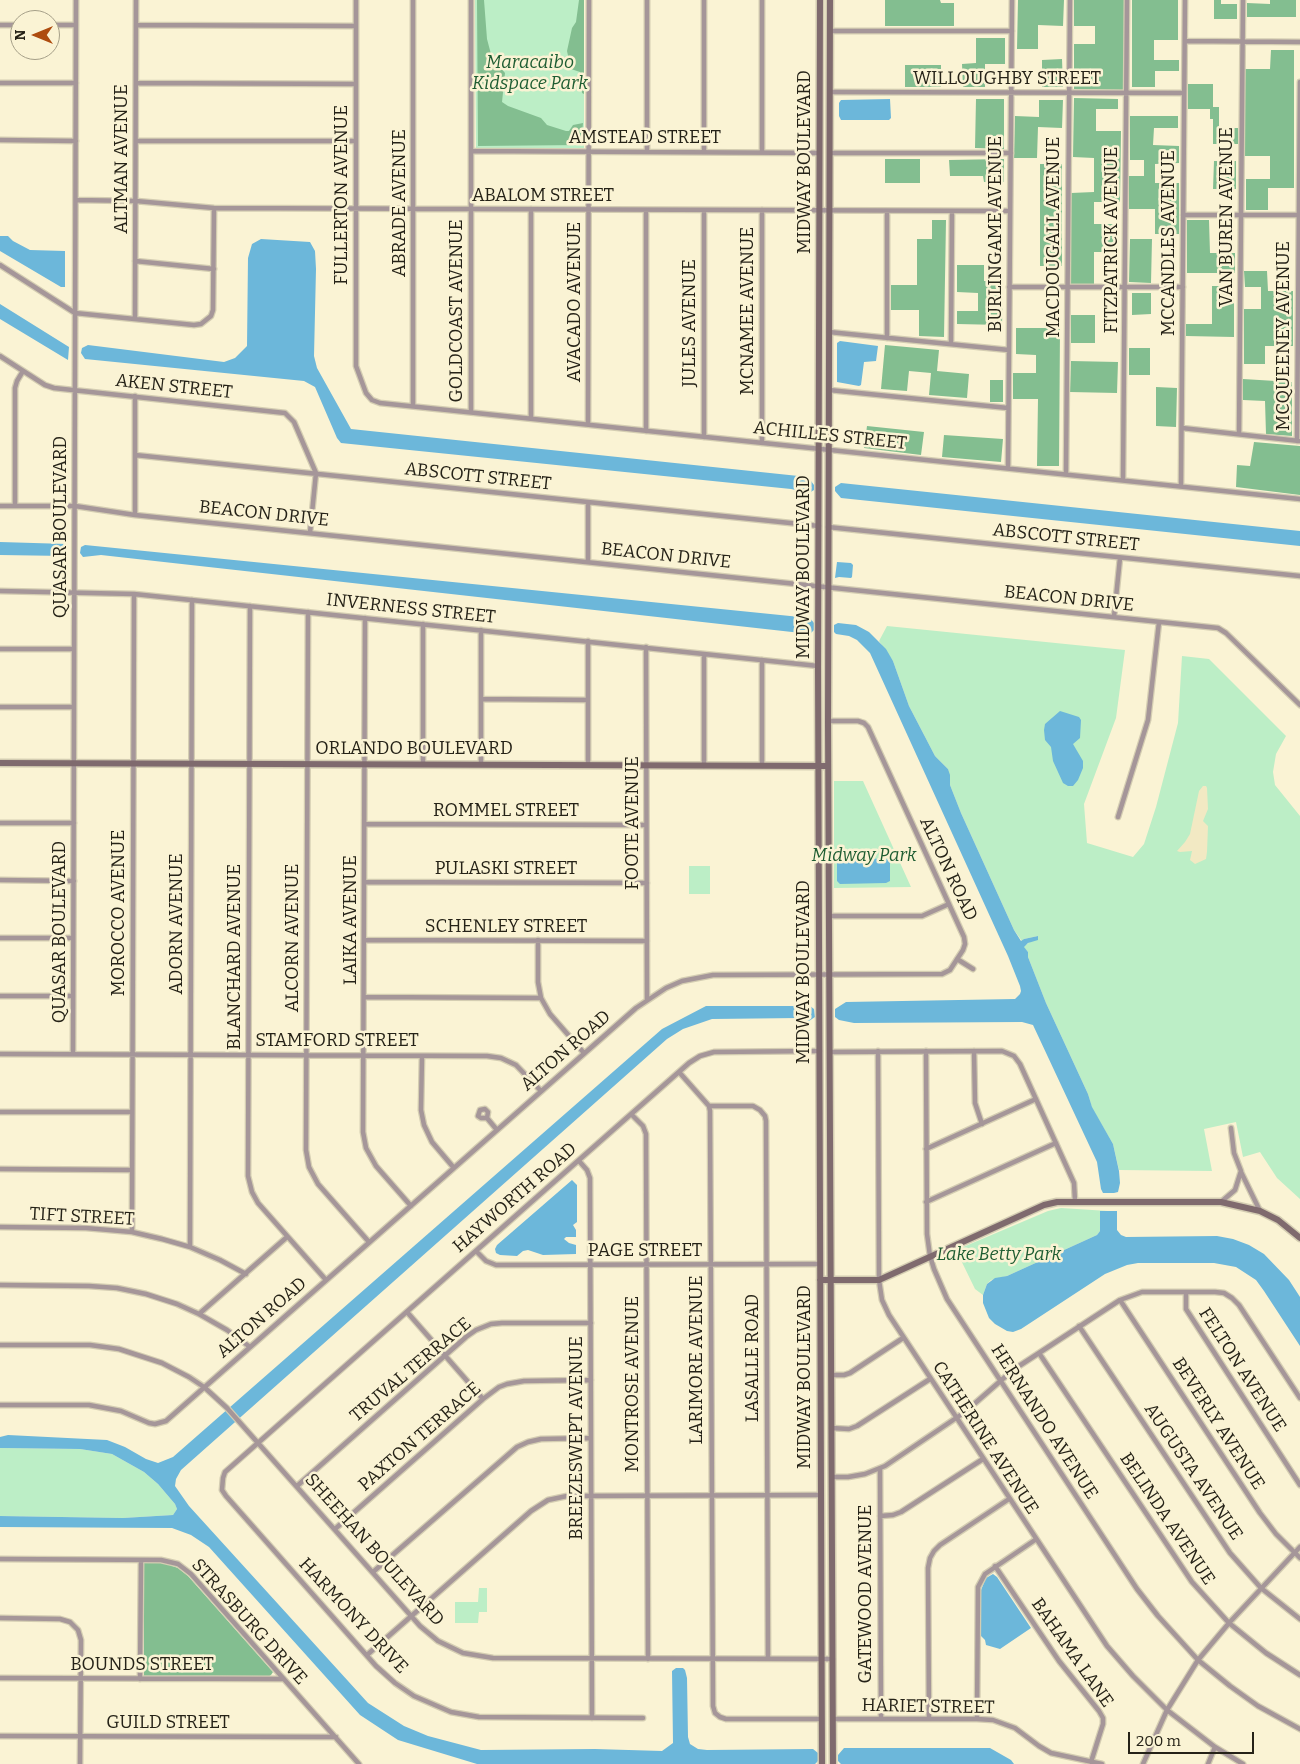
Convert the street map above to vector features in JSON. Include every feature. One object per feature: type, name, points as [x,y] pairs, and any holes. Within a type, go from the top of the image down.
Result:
[{"type":"street","name":"QUASAR BOULEVARD","points":[[73,1054],[76,0]]},
{"type":"street","name":"ALTMAN AVENUE","points":[[135,319],[136,0]]},
{"type":"street","name":"FULLERTON AVENUE","points":[[356,0],[356,366],[364,389]]},
{"type":"street","name":"ABRADE AVENUE","points":[[413,406],[414,0]]},
{"type":"street","name":"GOLDCOAST AVENUE","points":[[471,412],[472,0]]},
{"type":"street","name":"AVACADO AVENUE","points":[[588,424],[589,0]]},
{"type":"street","points":[[646,152],[647,0]]},
{"type":"street","points":[[704,0],[704,152]]},
{"type":"street","points":[[762,0],[762,152]]},
{"type":"street","name":"MIDWAY BOULEVARD","points":[[820,0],[818,766],[822,1764]]},
{"type":"street","name":"MIDWAY BOULEVARD","points":[[830,0],[828,766],[833,1764]]},
{"type":"street","name":"BURLINGAME AVENUE","points":[[1008,468],[1012,0]]},
{"type":"street","name":"MACDOUGALL AVENUE","points":[[1066,474],[1070,0]]},
{"type":"street","name":"FITZPATRICK AVENUE","points":[[1123,480],[1127,0]]},
{"type":"street","name":"MCCANDLES AVENUE","points":[[1181,486],[1185,0]]},
{"type":"street","name":"VAN BUREN AVENUE","points":[[1239,434],[1243,0]]},
{"type":"street","points":[[60,25],[76,25]]},
{"type":"street","points":[[136,25],[356,26]]},
{"type":"street","points":[[830,31],[1012,31]]},
{"type":"street","points":[[1185,41],[1300,42]]},
{"type":"street","points":[[0,82],[76,83]]},
{"type":"street","name":"MCQUEENEY AVENUE","points":[[1298,441],[1300,82]]},
{"type":"street","points":[[136,83],[356,84]]},
{"type":"street","name":"WILLOUGHBY STREET","points":[[830,92],[1184,93]]},
{"type":"street","points":[[0,140],[76,140]]},
{"type":"street","points":[[136,141],[356,142]]},
{"type":"street","name":"AMSTEAD STREET","points":[[471,151],[819,152]]},
{"type":"street","points":[[830,152],[1010,153]]},
{"type":"street","name":"ABALOM STREET","points":[[76,200],[136,200],[214,208],[1010,211]]},
{"type":"street","points":[[0,265],[75,313],[194,325],[207,321],[213,310],[214,208]]},
{"type":"street","points":[[531,209],[531,418]]},
{"type":"street","points":[[646,210],[646,430]]},
{"type":"street","name":"JULES AVENUE","points":[[704,210],[704,437]]},
{"type":"street","name":"MCNAMEE AVENUE","points":[[762,210],[762,443]]},
{"type":"street","points":[[887,210],[887,338]]},
{"type":"street","points":[[951,344],[952,211]]},
{"type":"street","points":[[1183,214],[1299,216]]},
{"type":"street","points":[[135,261],[214,269]]},
{"type":"street","points":[[1010,287],[1183,287]]},
{"type":"street","points":[[829,332],[1009,350]]},
{"type":"street","name":"AKEN STREET","points":[[0,356],[45,385],[54,388],[285,413],[294,422],[316,474]]},
{"type":"street","points":[[15,506],[15,388],[23,371]]},
{"type":"street","name":"ACHILLES STREET","points":[[364,389],[372,400],[380,403],[1300,499]]},
{"type":"street","points":[[829,390],[1008,408]]},
{"type":"street","points":[[135,396],[135,514]]},
{"type":"street","points":[[1182,428],[1298,441]]},
{"type":"street","name":"ABSCOTT STREET","points":[[135,454],[819,526]]},
{"type":"street","points":[[310,533],[316,474]]},
{"type":"street","points":[[588,502],[588,562]]},
{"type":"street","name":"BEACON DRIVE","points":[[0,506],[75,506],[310,533],[1218,628],[1226,633],[1300,705]]},
{"type":"street","name":"ABSCOTT STREET","points":[[828,527],[1300,576]]},
{"type":"street","points":[[1114,617],[1120,558]]},
{"type":"street","name":"INVERNESS STREET","points":[[0,591],[134,594],[818,666]]},
{"type":"street","name":"MOROCCO AVENUE","points":[[132,1232],[134,594]]},
{"type":"street","name":"ADORN AVENUE","points":[[190,1247],[192,600]]},
{"type":"street","name":"BLANCHARD AVENUE","points":[[250,606],[249,1182],[258,1203],[326,1280]]},
{"type":"street","name":"ALCORN AVENUE","points":[[308,612],[306,1150],[309,1167],[318,1184],[369,1242]]},
{"type":"street","name":"LAIKA AVENUE","points":[[365,618],[364,1132],[366,1148],[376,1166],[411,1206]]},
{"type":"street","points":[[1118,817],[1148,720],[1159,622]]},
{"type":"street","points":[[423,624],[423,764]]},
{"type":"street","points":[[481,630],[481,765]]},
{"type":"street","points":[[588,642],[588,765]]},
{"type":"street","name":"FOOTE AVENUE","points":[[646,648],[647,999]]},
{"type":"street","points":[[0,649],[74,649]]},
{"type":"street","points":[[704,654],[704,766]]},
{"type":"street","points":[[762,660],[762,766]]},
{"type":"street","points":[[481,699],[588,700]]},
{"type":"street","points":[[0,707],[74,707]]},
{"type":"street","name":"ALTON ROAD","points":[[0,1405],[97,1406],[120,1411],[155,1424],[166,1421],[584,1053],[647,999],[674,984],[705,976],[942,974],[950,970],[965,944],[964,937],[868,727],[858,721],[828,721]]},
{"type":"street","name":"ORLANDO BOULEVARD","points":[[0,763],[828,766]]},
{"type":"street","points":[[0,823],[74,823]]},
{"type":"street","name":"ROMMEL STREET","points":[[365,824],[646,825]]},
{"type":"street","points":[[0,880],[74,881]]},
{"type":"street","name":"PULASKI STREET","points":[[364,882],[647,883]]},
{"type":"street","points":[[830,916],[922,916],[949,904]]},
{"type":"street","points":[[0,938],[73,938]]},
{"type":"street","name":"SCHENLEY STREET","points":[[364,940],[647,941]]},
{"type":"street","points":[[538,940],[538,982],[541,998],[550,1014],[584,1053]]},
{"type":"street","points":[[957,959],[973,969]]},
{"type":"street","points":[[0,996],[73,996]]},
{"type":"street","points":[[364,998],[541,998]]},
{"type":"street","name":"HAYWORTH ROAD","points":[[259,1442],[631,1114],[700,1056],[714,1052],[820,1051]]},
{"type":"street","name":"CATHERINE AVENUE","points":[[878,1051],[879,1280],[880,1294],[884,1306],[982,1459],[1107,1646],[1132,1676],[1167,1710],[1215,1747],[1243,1764]]},
{"type":"street","name":"HERNANDO AVENUE","points":[[926,1051],[927,1234],[930,1256],[947,1298],[1141,1595],[1171,1632],[1198,1660],[1240,1694],[1300,1729]]},
{"type":"street","points":[[974,1051],[974,1103],[982,1124]]},
{"type":"street","points":[[830,1052],[1002,1051],[1014,1056],[1020,1064],[1074,1183],[1074,1202]]},
{"type":"street","name":"STAMFORD STREET","points":[[0,1054],[487,1056],[501,1058],[516,1065],[541,1091]]},
{"type":"street","points":[[422,1056],[422,1110],[424,1125],[432,1142],[454,1168]]},
{"type":"street","points":[[679,1072],[708,1106]]},
{"type":"street","points":[[926,1149],[1036,1100]]},
{"type":"street","name":"LASALLE ROAD","points":[[708,1106],[753,1106],[765,1116],[768,1659]]},
{"type":"street","name":"LARIMORE AVENUE","points":[[708,1106],[712,1659]]},
{"type":"street","points":[[0,1112],[132,1112]]},
{"type":"street","name":"MONTROSE AVENUE","points":[[631,1114],[643,1126],[646,1134],[648,1659]]},
{"type":"street","points":[[487,1118],[498,1130]]},
{"type":"street","points":[[1231,1128],[1234,1154],[1260,1211]]},
{"type":"street","points":[[926,1202],[1056,1143]]},
{"type":"street","name":"BREEZESWEPT AVENUE","points":[[579,1161],[587,1170],[590,1178],[592,1718]]},
{"type":"street","points":[[0,1169],[132,1170]]},
{"type":"street","points":[[1221,1202],[1235,1190],[1241,1171]]},
{"type":"street","points":[[820,1280],[879,1280],[1044,1205],[1057,1202],[1221,1202],[1241,1205],[1260,1211],[1285,1225],[1300,1238]]},
{"type":"street","name":"TIFT STREET","points":[[0,1227],[86,1228],[132,1232],[190,1247],[246,1274]]},
{"type":"street","points":[[199,1314],[287,1237]]},
{"type":"street","name":"PAGE STREET","points":[[476,1251],[486,1261],[496,1265],[820,1264]]},
{"type":"street","points":[[0,1285],[118,1288],[155,1296],[199,1314],[227,1330],[250,1347]]},
{"type":"street","points":[[832,1477],[854,1476],[880,1469],[974,1406],[1000,1380],[1039,1352],[1120,1300],[1131,1294],[1142,1292],[1215,1292],[1224,1293],[1232,1298],[1239,1305],[1300,1398]]},
{"type":"street","name":"FELTON AVENUE","points":[[1186,1292],[1186,1309],[1300,1485]]},
{"type":"street","name":"BEVERLY AVENUE","points":[[1120,1300],[1260,1513],[1276,1534],[1300,1558]]},
{"type":"street","points":[[407,1312],[483,1399]]},
{"type":"street","name":"TRUVAL TERRACE","points":[[297,1486],[471,1333],[491,1324],[591,1323]]},
{"type":"street","name":"AUGUSTA AVENUE","points":[[1080,1326],[1239,1565],[1261,1588],[1300,1619]]},
{"type":"street","points":[[831,1375],[850,1373],[903,1338]]},
{"type":"street","name":"SHEEHAN BOULEVARD","points":[[0,1345],[84,1345],[120,1349],[162,1363],[204,1387],[240,1421],[426,1631],[438,1641],[454,1650],[472,1656],[493,1658],[833,1659]]},
{"type":"street","name":"BELINDA AVENUE","points":[[1039,1352],[1181,1568],[1203,1596],[1229,1623],[1266,1653],[1300,1675]]},
{"type":"street","points":[[831,1428],[849,1429],[857,1426],[930,1378]]},
{"type":"street","name":"PAXTON TERRACE","points":[[335,1529],[499,1387],[516,1382],[591,1380]]},
{"type":"street","points":[[373,1572],[518,1447],[541,1439],[591,1438]]},
{"type":"street","name":"HARMONY DRIVE","points":[[259,1442],[226,1472],[223,1478],[222,1490],[384,1674],[404,1690],[427,1703],[451,1712],[487,1718],[643,1718]]},
{"type":"street","points":[[880,1516],[901,1512],[982,1459]]},
{"type":"street","name":"GATEWOOD AVENUE","points":[[880,1469],[881,1719]]},
{"type":"street","points":[[367,1655],[531,1510],[542,1503],[559,1497],[821,1495]]},
{"type":"street","points":[[929,1719],[928,1568],[930,1558],[940,1545],[1009,1499]]},
{"type":"street","points":[[977,1718],[978,1586],[985,1574],[995,1566],[1036,1540]]},
{"type":"street","points":[[1143,1764],[1167,1710],[1198,1660],[1229,1623],[1300,1548]]},
{"type":"street","name":"STRASBURG DRIVE","points":[[0,1559],[168,1561],[182,1567],[191,1574],[359,1764]]},
{"type":"street","points":[[140,1679],[141,1560]]},
{"type":"street","name":"BAHAMA LANE","points":[[995,1566],[1059,1662],[1103,1718],[1103,1724],[1091,1762]]},
{"type":"street","points":[[0,1618],[60,1619],[70,1622],[78,1630],[80,1635],[81,1679],[80,1764]]},
{"type":"street","points":[[712,1659],[712,1706],[715,1713],[720,1717],[726,1719],[822,1719]]},
{"type":"street","name":"BOUNDS STREET","points":[[0,1678],[283,1679]]},
{"type":"street","name":"HARIET STREET","points":[[833,1719],[977,1718],[993,1720],[1010,1725],[1039,1746],[1051,1752],[1102,1764]]},
{"type":"street","name":"GUILD STREET","points":[[0,1736],[336,1737]]},
{"type":"street","points":[[1208,1764],[1215,1747]]},
{"type":"green space","name":"Maracaibo Kidspace Park","points":[[475,0],[584,0],[584,148],[476,148]]},
{"type":"green space","points":[[477,0],[484,0],[487,39],[492,58],[505,73],[502,102],[541,118],[547,125],[566,131],[569,131],[573,125],[583,123],[581,145],[478,146]]},
{"type":"green space","points":[[579,0],[584,0],[584,94],[582,93],[580,72],[571,69],[567,51],[572,28],[576,22]]},
{"type":"green space","points":[[885,0],[940,0],[941,3],[954,3],[954,26],[885,26]]},
{"type":"green space","points":[[1018,0],[1064,0],[1063,26],[1038,25],[1038,49],[1017,49]]},
{"type":"green space","points":[[1074,0],[1124,0],[1124,90],[1074,89],[1074,44],[1095,44],[1095,26],[1074,26]]},
{"type":"green space","points":[[1132,0],[1178,0],[1178,40],[1154,40],[1154,60],[1179,60],[1179,71],[1155,71],[1155,87],[1132,87]]},
{"type":"green space","points":[[1214,0],[1221,0],[1221,4],[1237,4],[1237,19],[1214,19]]},
{"type":"green space","points":[[1270,0],[1296,0],[1296,17],[1247,17],[1247,3],[1270,4]]},
{"type":"green space","points":[[976,38],[1005,38],[1005,64],[985,64],[985,87],[963,87],[962,64],[976,63]]},
{"type":"green space","points":[[1271,50],[1294,50],[1294,188],[1268,188],[1268,210],[1246,210],[1246,179],[1270,179],[1270,156],[1245,156],[1245,69],[1270,69]]},
{"type":"green space","points":[[1062,59],[1063,87],[1042,87],[1042,60]]},
{"type":"green space","points":[[905,65],[941,65],[941,87],[905,87]]},
{"type":"green space","points":[[1188,84],[1213,84],[1213,107],[1219,107],[1219,128],[1238,128],[1238,144],[1213,144],[1213,119],[1210,119],[1210,109],[1188,109]]},
{"type":"green space","points":[[1074,98],[1118,99],[1118,109],[1096,109],[1096,131],[1121,131],[1120,202],[1094,202],[1094,224],[1118,224],[1118,252],[1094,252],[1094,285],[1070,284],[1071,193],[1094,192],[1094,158],[1073,157]]},
{"type":"green space","points":[[976,99],[1004,99],[1004,149],[975,148]]},
{"type":"green space","points":[[1039,100],[1063,100],[1062,128],[1038,127],[1037,158],[1014,158],[1015,116],[1039,117]]},
{"type":"green space","points":[[1130,116],[1178,116],[1178,128],[1154,128],[1153,145],[1179,146],[1179,163],[1155,164],[1155,183],[1179,183],[1179,234],[1155,234],[1155,209],[1129,209],[1129,176],[1144,176],[1144,160],[1130,160]]},
{"type":"green space","points":[[885,159],[920,159],[920,183],[885,183]]},
{"type":"green space","points":[[1004,159],[1004,182],[984,182],[983,176],[950,176],[949,160]]},
{"type":"green space","points":[[1214,161],[1236,161],[1236,189],[1213,189]]},
{"type":"green space","points":[[1040,164],[1062,164],[1062,266],[1040,266]]},
{"type":"green space","points":[[932,220],[946,220],[944,337],[919,336],[919,310],[891,310],[891,285],[917,285],[917,239],[932,239]]},
{"type":"green space","points":[[1187,220],[1209,220],[1210,253],[1235,253],[1235,273],[1187,273]]},
{"type":"green space","points":[[1130,239],[1152,239],[1151,283],[1129,282]]},
{"type":"green space","points":[[957,265],[984,265],[984,281],[1003,281],[1002,325],[957,324],[957,311],[978,311],[978,293],[957,292]]},
{"type":"green space","points":[[1244,271],[1267,271],[1268,291],[1293,291],[1293,346],[1265,346],[1265,364],[1244,364],[1244,309],[1261,309],[1261,287],[1245,287]]},
{"type":"green space","points":[[1212,286],[1234,286],[1234,337],[1186,336],[1186,324],[1212,324]]},
{"type":"green space","points":[[1132,293],[1151,293],[1151,314],[1132,315]]},
{"type":"green space","points":[[1071,315],[1095,315],[1095,343],[1071,343]]},
{"type":"green space","points":[[1016,328],[1060,328],[1059,466],[1037,466],[1038,399],[1013,399],[1013,373],[1036,373],[1036,355],[1016,354]]},
{"type":"green space","points":[[885,345],[939,350],[937,371],[969,374],[967,398],[929,395],[931,373],[909,371],[907,391],[881,389]]},
{"type":"green space","points":[[1129,348],[1150,348],[1150,375],[1129,375]]},
{"type":"green space","points":[[1071,361],[1118,362],[1117,393],[1070,392]]},
{"type":"green space","points":[[1243,379],[1292,382],[1292,436],[1266,434],[1265,401],[1243,400]]},
{"type":"green space","points":[[990,380],[1003,380],[1003,402],[990,402]]},
{"type":"green space","points":[[1156,387],[1177,388],[1176,427],[1156,426]]},
{"type":"green space","points":[[867,426],[924,432],[921,455],[864,448]]},
{"type":"green space","points":[[944,435],[1003,439],[1001,462],[942,457]]},
{"type":"green space","points":[[1254,442],[1300,446],[1300,495],[1236,487],[1237,465],[1250,466]]},
{"type":"green space","points":[[887,626],[1125,650],[1116,718],[1084,804],[1087,843],[1133,857],[1144,844],[1156,807],[1178,723],[1182,656],[1209,659],[1286,736],[1276,754],[1273,772],[1275,785],[1300,816],[1300,1199],[1277,1178],[1260,1152],[1243,1157],[1236,1122],[1204,1129],[1212,1171],[1119,1170],[1113,1144],[1092,1108],[1088,1094],[1046,1003],[1028,957],[1028,952],[1023,947],[1038,936],[1022,941],[1014,930],[961,813],[950,785],[948,769],[935,756],[909,706],[893,661],[879,641]]},
{"type":"green space","name":"Midway Park","points":[[834,781],[863,781],[911,887],[834,888]]},
{"type":"green space","points":[[689,866],[710,866],[710,894],[689,894]]},
{"type":"green space","name":"Lake Betty Park","points":[[1061,1208],[1108,1211],[1100,1211],[1100,1231],[1097,1235],[1007,1276],[991,1280],[987,1284],[983,1295],[975,1289],[956,1250],[1048,1211]]},
{"type":"green space","points":[[0,1448],[80,1449],[112,1454],[144,1472],[158,1484],[177,1509],[173,1515],[123,1518],[0,1516]]},
{"type":"green space","points":[[144,1563],[164,1563],[178,1568],[188,1576],[273,1672],[271,1675],[268,1677],[144,1677]]},
{"type":"green space","points":[[479,1588],[487,1588],[487,1612],[479,1612],[478,1623],[455,1623],[455,1602],[478,1602]]},
{"type":"sand","points":[[1203,786],[1207,788],[1208,809],[1203,821],[1208,826],[1207,852],[1206,859],[1195,864],[1190,860],[1192,851],[1177,851],[1190,834],[1199,791]]},
{"type":"water","points":[[890,99],[891,118],[889,120],[841,120],[839,116],[839,103],[841,100]]},
{"type":"water","points":[[0,236],[8,236],[13,241],[30,250],[65,251],[65,287],[61,287],[0,251]]},
{"type":"water","points":[[261,239],[310,242],[315,251],[314,356],[317,368],[351,429],[808,477],[814,485],[814,490],[809,493],[791,489],[341,443],[337,438],[315,387],[304,381],[85,359],[81,353],[82,348],[88,345],[224,362],[235,358],[247,346],[248,258],[252,244]]},
{"type":"water","points":[[0,304],[69,347],[68,360],[0,319]]},
{"type":"water","points":[[840,341],[878,346],[876,361],[864,362],[861,385],[859,386],[837,382],[837,343]]},
{"type":"water","points":[[841,483],[1300,531],[1300,546],[841,498],[835,491],[835,487]]},
{"type":"water","points":[[0,542],[67,544],[66,556],[0,555]]},
{"type":"water","points":[[85,545],[810,618],[814,623],[814,630],[810,634],[101,555],[83,557],[80,553],[81,547]]},
{"type":"water","points":[[837,562],[851,563],[853,565],[851,578],[835,578]]},
{"type":"water","points":[[838,623],[856,625],[869,632],[886,649],[893,661],[909,706],[935,756],[948,769],[950,785],[961,813],[1014,930],[1021,941],[1038,936],[1038,940],[1028,943],[1024,947],[1028,952],[1028,957],[1046,1003],[1088,1094],[1092,1107],[1113,1144],[1119,1171],[1120,1183],[1118,1192],[1103,1193],[1097,1162],[1033,1025],[1022,1022],[854,1023],[839,1020],[835,1017],[835,1009],[846,1002],[1015,999],[1021,991],[1008,956],[870,653],[857,640],[849,636],[836,634],[834,632],[834,625]]},
{"type":"water","points":[[1060,711],[1079,717],[1081,720],[1080,738],[1073,744],[1083,761],[1083,768],[1073,786],[1063,783],[1053,761],[1051,747],[1045,740],[1045,724]]},
{"type":"water","points":[[840,858],[887,859],[890,862],[890,881],[886,883],[840,884],[837,881],[837,861]]},
{"type":"water","points":[[706,1006],[810,1006],[814,1009],[815,1017],[809,1021],[799,1018],[712,1019],[683,1029],[667,1039],[181,1470],[176,1479],[175,1486],[189,1506],[368,1703],[404,1726],[428,1736],[481,1750],[595,1749],[662,1751],[673,1743],[672,1671],[676,1668],[683,1668],[687,1678],[688,1737],[690,1744],[698,1749],[707,1750],[813,1749],[818,1753],[818,1761],[815,1764],[477,1764],[398,1740],[360,1715],[209,1547],[191,1535],[172,1528],[0,1527],[0,1516],[123,1518],[173,1515],[177,1509],[175,1504],[158,1484],[144,1472],[112,1454],[80,1449],[0,1448],[0,1437],[8,1435],[107,1440],[158,1463],[173,1457],[662,1029]]},
{"type":"water","points":[[572,1180],[577,1185],[577,1222],[573,1225],[576,1230],[576,1237],[566,1237],[564,1239],[576,1245],[576,1254],[543,1255],[528,1250],[523,1251],[517,1256],[496,1253],[497,1245]]},
{"type":"water","points":[[1100,1211],[1117,1211],[1117,1230],[1126,1237],[1217,1236],[1249,1245],[1264,1254],[1289,1280],[1300,1297],[1300,1346],[1256,1280],[1236,1267],[1214,1263],[1138,1263],[1127,1265],[1105,1274],[1021,1329],[1013,1332],[1007,1331],[995,1324],[989,1318],[983,1303],[983,1295],[987,1284],[995,1278],[1007,1276],[1097,1235],[1100,1231]]},
{"type":"water","points":[[993,1574],[997,1577],[1031,1628],[1000,1649],[986,1645],[985,1640],[981,1636],[981,1590],[986,1578]]},
{"type":"water","points":[[844,1748],[990,1748],[1011,1760],[1014,1764],[841,1764],[838,1761],[838,1755]]}]
